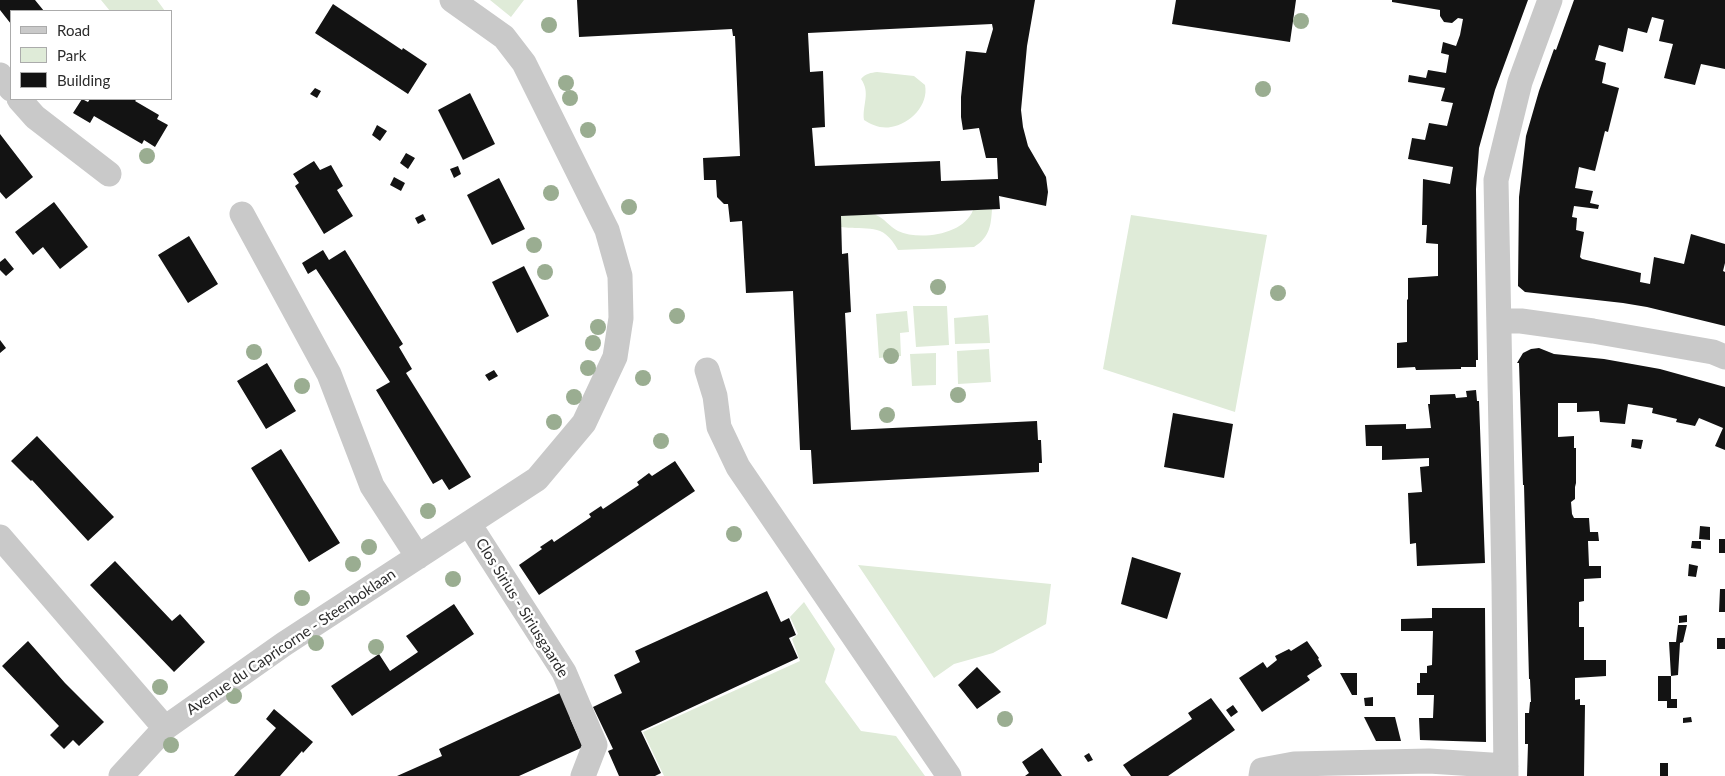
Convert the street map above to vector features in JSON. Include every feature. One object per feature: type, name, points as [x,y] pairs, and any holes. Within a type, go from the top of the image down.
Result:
[{"type":"street","name":"Avenue du Capricorne - Steenboklaan","points":[[121,776],[165,728],[284,644],[538,479],[584,423],[615,357],[621,318],[620,276],[607,230],[524,63],[504,37],[452,0]]},
{"type":"street","points":[[1258,774],[1294,764],[1429,761],[1506,771],[1500,321],[1496,180],[1520,82],[1550,0]]},
{"type":"street","points":[[0,75],[10,88]]},
{"type":"street","points":[[20,100],[34,117],[109,174]]},
{"type":"street","points":[[242,214],[330,374],[372,486],[418,556]]},
{"type":"street","points":[[1500,321],[1521,321],[1593,331],[1713,352],[1725,357]]},
{"type":"street","points":[[707,370],[715,396],[719,427],[738,467],[949,776]]},
{"type":"street","name":"Clos Sirius - Siriusgaarde","points":[[468,524],[564,672],[596,745],[582,776]]},
{"type":"street","points":[[0,537],[165,728]]},
{"type":"green space","points":[[101,0],[157,0],[164,10],[109,10]]},
{"type":"green space","points":[[490,0],[524,0],[511,17]]},
{"type":"green space","points":[[877,72],[914,76],[925,85],[924,100],[921,106],[905,122],[891,127],[880,127],[864,120],[866,94],[861,79],[867,74]]},
{"type":"green space","points":[[992,209],[989,230],[974,247],[898,250],[892,241],[880,231],[867,228],[841,227],[841,216],[873,214],[882,218],[898,231],[907,234],[940,234],[960,225],[973,210]]},
{"type":"green space","points":[[1131,215],[1267,235],[1235,412],[1103,369]]},
{"type":"green space","points":[[913,306],[947,306],[949,345],[916,347]]},
{"type":"green space","points":[[907,311],[909,332],[900,333],[901,356],[879,358],[876,314]]},
{"type":"green space","points":[[988,315],[990,343],[955,344],[954,318]]},
{"type":"green space","points":[[989,349],[991,382],[958,384],[957,351]]},
{"type":"green space","points":[[936,353],[936,385],[912,386],[910,354]]},
{"type":"green space","points":[[858,565],[1051,584],[1046,624],[993,653],[954,664],[934,678]]},
{"type":"green space","points":[[804,602],[835,649],[825,682],[861,731],[896,736],[925,776],[664,776],[643,732],[800,661],[792,639],[798,634],[790,617]]},
{"type":"building","points":[[0,0],[35,0],[43,10],[10,10],[10,23],[0,10]]},
{"type":"building","points":[[577,0],[1035,0],[1027,46],[1021,110],[1028,146],[1046,177],[1048,192],[1046,206],[999,196],[1000,209],[841,216],[842,254],[848,253],[851,312],[845,313],[851,430],[1037,421],[1038,440],[1041,440],[1042,463],[1039,463],[1039,472],[813,484],[811,450],[800,450],[793,291],[746,293],[742,221],[730,222],[728,204],[724,204],[717,197],[716,180],[704,180],[703,158],[740,156],[735,36],[733,36],[732,29],[579,37]],"holes":[[[992,24],[993,29],[986,53],[966,51],[961,97],[961,117],[963,130],[979,128],[986,158],[997,158],[998,179],[941,181],[940,161],[815,166],[812,128],[825,127],[823,71],[810,72],[808,33]]]},
{"type":"building","points":[[1176,0],[1296,0],[1290,42],[1172,24]]},
{"type":"building","points":[[1392,0],[1528,0],[1495,90],[1479,148],[1476,189],[1478,360],[1476,360],[1476,367],[1416,370],[1415,367],[1397,368],[1397,343],[1407,342],[1408,278],[1438,276],[1438,244],[1426,243],[1427,225],[1422,225],[1423,179],[1450,184],[1453,167],[1408,159],[1412,138],[1425,140],[1429,123],[1447,126],[1453,103],[1441,101],[1445,88],[1408,82],[1409,75],[1426,78],[1428,70],[1446,73],[1449,55],[1441,53],[1443,42],[1456,46],[1463,19],[1458,18],[1452,23],[1444,22],[1440,16],[1440,10],[1392,2]]},
{"type":"building","points":[[1574,0],[1725,0],[1725,69],[1701,64],[1695,85],[1664,78],[1673,44],[1659,41],[1664,20],[1652,17],[1647,33],[1628,28],[1623,52],[1599,45],[1595,60],[1606,63],[1602,83],[1619,88],[1608,132],[1605,131],[1595,171],[1579,167],[1575,188],[1593,191],[1590,203],[1599,205],[1598,209],[1574,206],[1572,217],[1577,218],[1576,230],[1584,232],[1580,257],[1582,259],[1641,273],[1640,282],[1650,284],[1654,257],[1684,264],[1691,234],[1725,244],[1723,271],[1725,272],[1725,326],[1647,307],[1525,292],[1518,286],[1519,197],[1526,136],[1539,91]]},
{"type":"building","points":[[333,4],[402,50],[403,48],[427,64],[408,94],[315,33]]},
{"type":"building","points":[[315,88],[321,91],[317,98],[310,94]]},
{"type":"building","points":[[470,93],[495,144],[463,160],[438,110]]},
{"type":"building","points":[[81,100],[88,102],[89,100],[136,100],[159,115],[157,119],[168,125],[155,147],[144,140],[142,144],[94,116],[90,123],[73,113]]},
{"type":"building","points":[[377,125],[387,131],[380,141],[372,135]]},
{"type":"building","points":[[0,134],[33,177],[6,199],[0,192]]},
{"type":"building","points":[[406,153],[415,158],[408,169],[400,163]]},
{"type":"building","points":[[314,161],[320,170],[331,165],[343,186],[337,190],[353,216],[324,234],[295,186],[299,183],[293,174]]},
{"type":"building","points":[[458,166],[461,174],[454,178],[450,169]]},
{"type":"building","points":[[394,177],[405,183],[401,191],[390,185]]},
{"type":"building","points":[[499,178],[525,229],[492,245],[467,195]]},
{"type":"building","points":[[54,202],[88,247],[60,269],[43,247],[33,255],[15,232]]},
{"type":"building","points":[[423,214],[426,220],[418,224],[415,218]]},
{"type":"building","points":[[189,236],[218,284],[188,303],[158,255]]},
{"type":"building","points":[[323,250],[329,260],[345,250],[403,344],[399,347],[412,369],[406,373],[471,477],[449,490],[442,479],[433,484],[376,390],[390,382],[316,269],[308,274],[302,263]]},
{"type":"building","points":[[5,258],[14,269],[6,276],[0,270],[0,262]]},
{"type":"building","points":[[524,266],[549,316],[517,333],[492,282]]},
{"type":"building","points":[[0,340],[6,348],[0,353]]},
{"type":"building","points":[[1539,348],[1554,354],[1604,359],[1660,369],[1725,387],[1725,450],[1715,446],[1723,428],[1699,418],[1695,426],[1676,422],[1677,419],[1652,413],[1653,408],[1628,404],[1625,424],[1600,422],[1599,411],[1577,412],[1577,403],[1558,403],[1558,437],[1574,436],[1574,448],[1576,448],[1576,483],[1575,499],[1571,502],[1572,514],[1574,518],[1589,518],[1590,532],[1598,532],[1599,541],[1588,541],[1589,566],[1601,566],[1601,578],[1584,579],[1584,601],[1579,602],[1579,627],[1584,627],[1584,660],[1606,660],[1606,676],[1575,678],[1575,700],[1580,699],[1580,705],[1585,705],[1584,776],[1527,776],[1528,744],[1525,744],[1525,713],[1529,713],[1531,702],[1519,363],[1517,363],[1523,353]]},
{"type":"building","points":[[267,363],[296,411],[266,429],[237,381]]},
{"type":"building","points":[[494,370],[498,376],[489,381],[485,375]]},
{"type":"building","points":[[1476,390],[1477,401],[1479,401],[1485,563],[1417,566],[1416,543],[1410,544],[1408,493],[1422,492],[1420,467],[1429,466],[1429,458],[1382,460],[1382,446],[1366,446],[1365,425],[1406,424],[1406,429],[1431,428],[1428,404],[1430,404],[1430,395],[1455,394],[1456,398],[1467,397],[1466,391]]},
{"type":"building","points":[[1173,413],[1233,424],[1224,478],[1164,467]]},
{"type":"building","points":[[37,436],[114,517],[88,541],[32,480],[11,461]]},
{"type":"building","points":[[1632,439],[1643,440],[1641,449],[1631,447]]},
{"type":"building","points":[[281,449],[340,543],[309,562],[251,468]]},
{"type":"building","points":[[675,461],[695,491],[539,595],[519,565],[542,549],[540,547],[552,539],[554,542],[591,517],[589,514],[601,506],[603,509],[639,485],[637,482],[649,473],[652,476]]},
{"type":"building","points":[[1700,526],[1710,527],[1710,540],[1699,539]]},
{"type":"building","points":[[1719,539],[1725,539],[1725,553],[1719,553]]},
{"type":"building","points":[[1692,541],[1701,541],[1701,549],[1691,548]]},
{"type":"building","points":[[1132,557],[1181,573],[1167,619],[1121,604]]},
{"type":"building","points":[[115,561],[172,621],[180,614],[205,642],[174,672],[90,585]]},
{"type":"building","points":[[1689,564],[1698,566],[1696,577],[1688,576]]},
{"type":"building","points":[[1720,589],[1725,589],[1725,612],[1719,612]]},
{"type":"building","points":[[767,591],[781,622],[789,618],[796,635],[789,638],[798,658],[641,731],[661,773],[655,776],[619,776],[608,751],[613,749],[593,707],[622,693],[614,675],[640,662],[635,651]]},
{"type":"building","points":[[454,604],[474,634],[352,716],[331,686],[379,654],[390,671],[418,652],[406,636]]},
{"type":"building","points":[[1432,608],[1485,608],[1486,742],[1420,740],[1419,718],[1433,718],[1434,695],[1417,695],[1417,683],[1420,683],[1420,673],[1427,673],[1427,666],[1432,665],[1433,631],[1401,631],[1401,619],[1432,618]]},
{"type":"building","points":[[1687,615],[1687,622],[1679,623],[1679,616]]},
{"type":"building","points":[[1678,625],[1687,625],[1683,642],[1680,643],[1678,675],[1671,676],[1669,642],[1676,642]]},
{"type":"building","points":[[1717,638],[1725,638],[1725,649],[1717,649]]},
{"type":"building","points":[[28,641],[65,683],[104,722],[79,746],[73,740],[64,749],[50,735],[59,726],[2,666]]},
{"type":"building","points":[[1307,641],[1319,658],[1322,666],[1307,676],[1310,680],[1262,712],[1239,678],[1263,662],[1267,668],[1277,660],[1275,656],[1289,649],[1291,651]]},
{"type":"building","points":[[977,667],[1001,692],[977,709],[958,685]]},
{"type":"building","points":[[1340,673],[1357,673],[1357,695],[1352,695]]},
{"type":"building","points":[[1658,676],[1671,676],[1671,699],[1677,699],[1677,708],[1667,708],[1667,701],[1658,701]]},
{"type":"building","points":[[562,692],[573,716],[570,718],[583,747],[519,776],[397,776],[442,756],[439,749]]},
{"type":"building","points":[[1373,697],[1373,706],[1365,706],[1364,698]]},
{"type":"building","points":[[1211,698],[1235,730],[1168,776],[1131,776],[1123,765],[1192,719],[1188,713]]},
{"type":"building","points":[[1233,705],[1238,712],[1231,717],[1226,710]]},
{"type":"building","points":[[274,709],[313,742],[303,753],[302,751],[280,776],[234,776],[276,728],[266,719]]},
{"type":"building","points":[[1364,717],[1395,717],[1401,741],[1376,741]]},
{"type":"building","points":[[1691,717],[1692,722],[1683,723],[1683,718]]},
{"type":"building","points":[[1042,748],[1062,776],[1025,776],[1029,773],[1022,762]]},
{"type":"building","points":[[1089,753],[1093,760],[1088,762],[1084,756]]},
{"type":"building","points":[[1660,763],[1668,763],[1668,776],[1660,776]]}]
